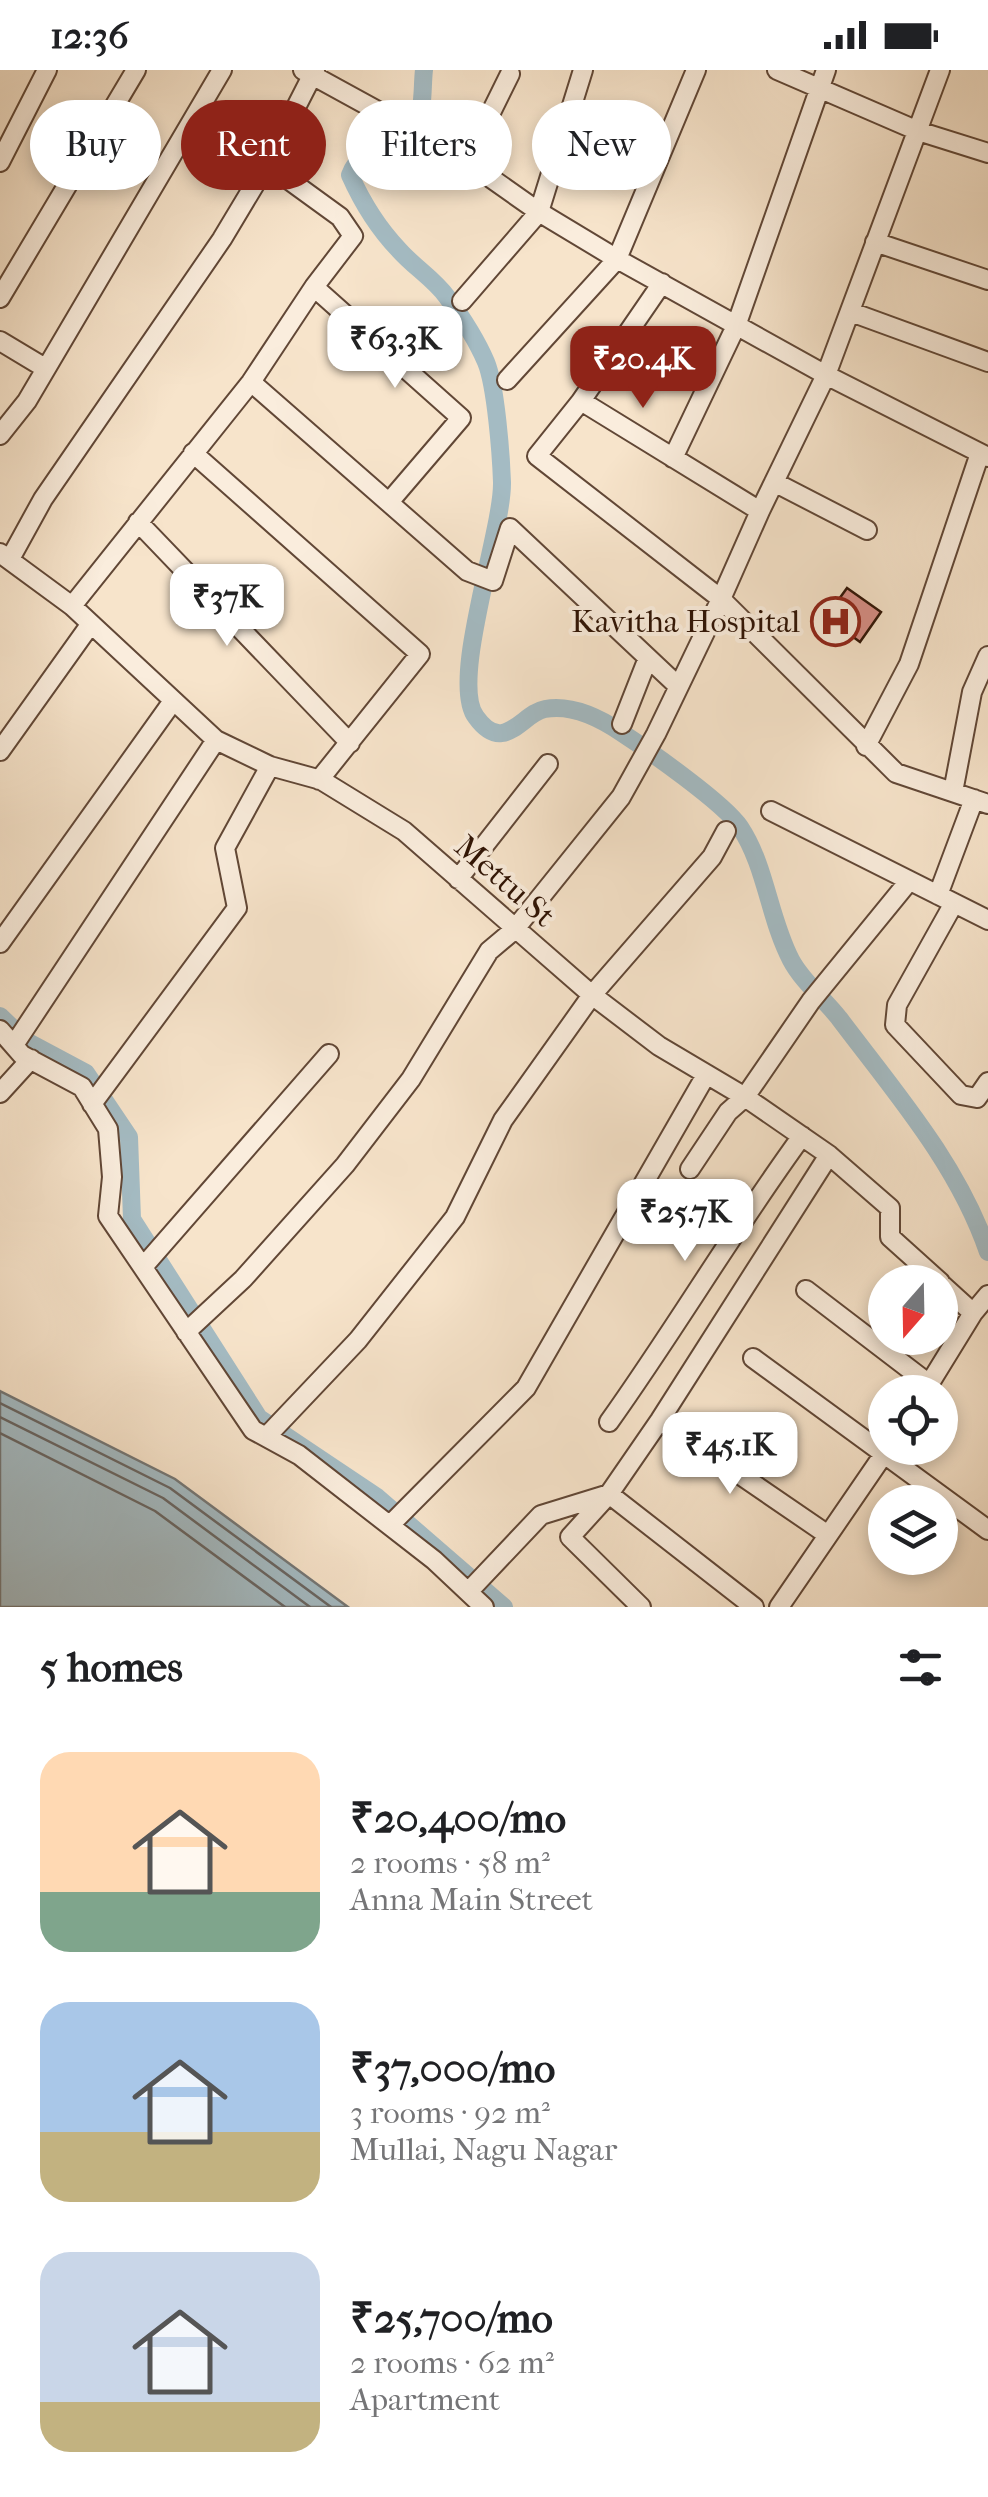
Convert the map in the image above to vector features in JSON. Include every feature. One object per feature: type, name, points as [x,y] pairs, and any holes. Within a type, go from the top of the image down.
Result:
[{"type":"street","points":[[0,162],[47,70]]},
{"type":"street","points":[[0,298],[136,70]]},
{"type":"street","points":[[0,435],[27,400],[222,70]]},
{"type":"street","points":[[462,301],[539,212],[584,70]]},
{"type":"street","points":[[507,380],[617,259],[696,70]]},
{"type":"street","points":[[777,70],[823,78],[918,130],[988,153]]},
{"type":"street","points":[[194,1326],[244,1280],[345,1165],[412,1079],[490,950],[514,930],[621,797],[722,599],[826,375],[940,70]]},
{"type":"street","points":[[297,100],[310,72],[360,100]]},
{"type":"street","points":[[497,100],[510,74]]},
{"type":"street","points":[[673,458],[736,326],[823,78]]},
{"type":"street","points":[[5,556],[252,190]]},
{"type":"street","points":[[72,606],[250,382],[353,236],[340,217],[303,190]]},
{"type":"street","points":[[508,190],[617,259],[736,326],[984,455],[909,664],[866,746]]},
{"type":"street","points":[[875,242],[988,280]]},
{"type":"street","points":[[662,283],[581,401],[537,456],[722,599],[896,773],[981,802],[946,899],[897,1005],[895,1025],[960,1095],[977,1098],[988,1082]]},
{"type":"street","points":[[314,287],[461,418],[390,501]]},
{"type":"street","points":[[851,312],[988,362]]},
{"type":"street","points":[[0,342],[45,368]]},
{"type":"street","points":[[250,382],[466,571],[493,580],[510,528],[678,686]]},
{"type":"street","points":[[581,401],[760,511]]},
{"type":"street","points":[[193,453],[420,654],[319,780]]},
{"type":"street","points":[[774,482],[867,530]]},
{"type":"street","points":[[138,522],[350,742]]},
{"type":"street","name":"Mettu St","points":[[5,556],[72,606],[216,740],[270,766],[319,780],[404,831],[514,930],[659,1046],[829,1154],[890,1208],[890,1237],[921,1265]]},
{"type":"street","points":[[0,751],[90,625]]},
{"type":"street","points":[[954,792],[972,692],[983,680],[988,656]]},
{"type":"street","points":[[622,724],[648,658]]},
{"type":"street","points":[[0,943],[173,701]]},
{"type":"street","points":[[18,1039],[216,740]]},
{"type":"street","points":[[458,879],[548,764]]},
{"type":"street","points":[[97,1097],[237,908],[225,848],[270,766]]},
{"type":"street","points":[[770,810],[988,920]]},
{"type":"street","points":[[272,1431],[358,1340],[455,1217],[504,1120],[592,995],[712,857],[726,831]]},
{"type":"street","points":[[690,1169],[728,1112],[746,1098],[810,1000],[909,880]]},
{"type":"street","points":[[0,1030],[18,1039],[31,1059],[97,1097],[108,1129],[112,1178],[108,1216],[150,1259],[194,1326],[253,1430],[272,1431],[299,1454],[396,1519],[475,1585],[484,1607]]},
{"type":"street","points":[[150,1259],[329,1054]]},
{"type":"street","points":[[0,1093],[31,1059]]},
{"type":"street","points":[[396,1519],[526,1388],[706,1075]]},
{"type":"street","points":[[609,1422],[742,1218],[802,1136]]},
{"type":"street","points":[[641,1607],[570,1537],[608,1494],[660,1420],[829,1154]]},
{"type":"street","points":[[806,1290],[910,1375]]},
{"type":"street","points":[[934,1375],[973,1312],[988,1296]]},
{"type":"street","name":"Mettu St","points":[[958,1298],[973,1312]]},
{"type":"street","points":[[752,1358],[868,1439]]},
{"type":"street","points":[[660,1420],[828,1535]]},
{"type":"street","points":[[779,1607],[876,1465]]},
{"type":"street","points":[[904,1465],[988,1530]]},
{"type":"street","points":[[475,1585],[541,1515],[608,1494]]},
{"type":"street","points":[[608,1494],[754,1607]]},
{"type":"water","points":[[0,1391],[175,1479],[348,1607],[0,1607]]},
{"type":"building","points":[[847,588],[881,612],[860,642],[826,617]]},
{"type":"waterway","points":[[424,70],[422,106],[416,125],[401,140],[363,157],[350,175],[384,233],[452,304],[490,373],[502,482],[469,672],[469,699],[476,717],[486,728],[504,733],[545,709],[585,714],[649,751],[731,817],[756,858],[791,960],[923,1129],[960,1189],[988,1252]]},
{"type":"waterway","points":[[0,1016],[26,1041],[86,1073],[129,1137],[132,1219],[259,1418],[377,1497],[504,1607]]},
{"type":"place","name":"Kavitha Hospital","points":[[835,621]]}]
